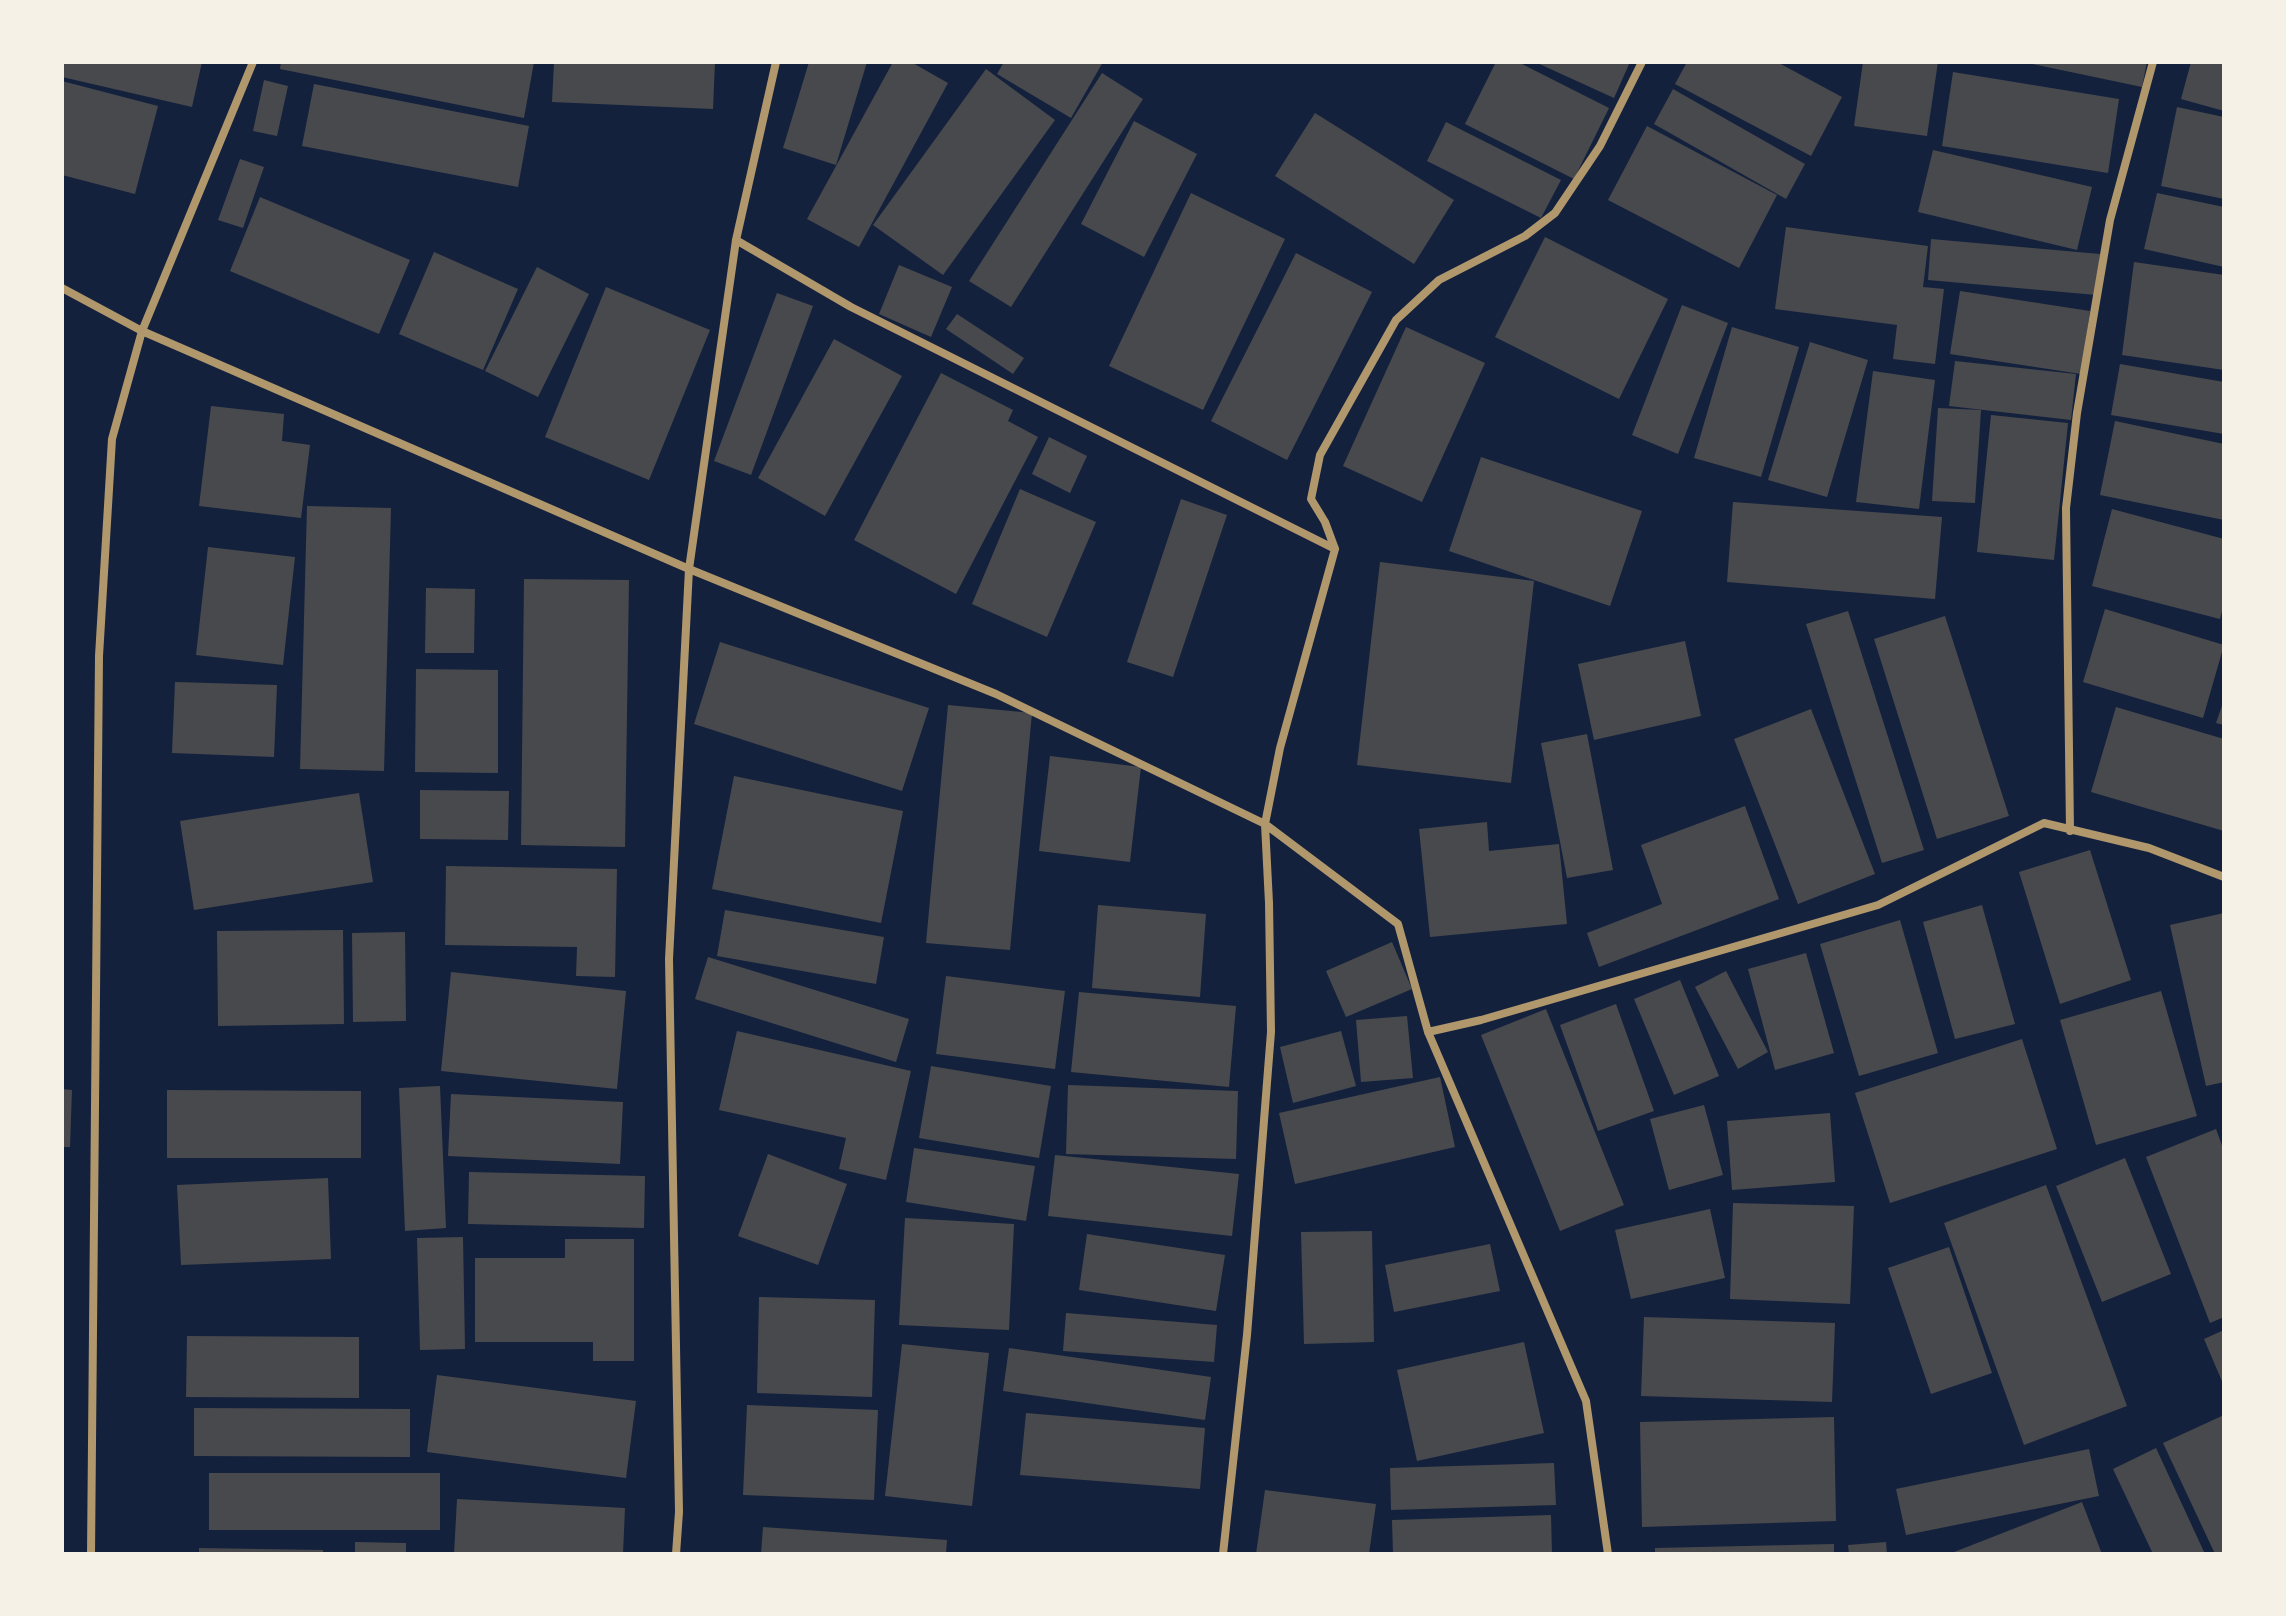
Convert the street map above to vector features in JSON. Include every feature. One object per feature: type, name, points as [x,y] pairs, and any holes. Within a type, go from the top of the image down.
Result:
[{"type":"street","points":[[91,1554],[99,656],[112,439],[142,331],[253,62]]},
{"type":"street","points":[[676,1554],[679,1512],[669,959],[689,569],[736,240],[776,62]]},
{"type":"street","points":[[1223,1554],[1247,1335],[1271,1032],[1265,824],[1280,748],[1335,549],[1325,522],[1311,499],[1320,455],[1396,320],[1439,280],[1525,236],[1555,213],[1600,146],[1642,62]]},
{"type":"street","points":[[2070,831],[2066,508],[2077,413],[2110,220],[2153,62]]},
{"type":"street","points":[[736,240],[851,307],[1335,549]]},
{"type":"street","points":[[62,288],[142,331],[689,569],[996,694],[1265,824],[1398,924],[1428,1032],[1586,1401],[1608,1554]]},
{"type":"street","points":[[1428,1032],[1481,1020],[1878,905],[2044,823],[2149,848],[2224,877]]},
{"type":"building","points":[[62,62],[202,62],[192,107],[62,77]]},
{"type":"building","points":[[281,62],[534,62],[524,118],[280,69]]},
{"type":"building","points":[[554,62],[715,62],[713,109],[552,102]]},
{"type":"building","points":[[809,62],[867,62],[836,165],[783,148]]},
{"type":"building","points":[[893,62],[911,62],[948,83],[859,247],[807,219]]},
{"type":"building","points":[[1004,62],[1103,62],[1071,118],[997,74]]},
{"type":"building","points":[[1496,62],[1518,62],[1609,108],[1574,179],[1465,124]]},
{"type":"building","points":[[1535,62],[1630,62],[1614,98]]},
{"type":"building","points":[[1687,62],[1777,62],[1842,97],[1811,156],[1675,84]]},
{"type":"building","points":[[1863,62],[1938,62],[1927,136],[1854,126]]},
{"type":"building","points":[[2023,62],[2147,62],[2142,87]]},
{"type":"building","points":[[2191,62],[2224,62],[2224,111],[2181,99]]},
{"type":"building","points":[[986,69],[1055,120],[943,275],[873,225]]},
{"type":"building","points":[[1953,72],[2119,99],[2108,173],[1942,146]]},
{"type":"building","points":[[1102,73],[1143,99],[1011,307],[969,281]]},
{"type":"building","points":[[264,80],[288,86],[277,136],[253,131]]},
{"type":"building","points":[[62,81],[158,106],[135,194],[62,175]]},
{"type":"building","points":[[314,84],[529,126],[518,187],[302,146]]},
{"type":"building","points":[[1673,89],[1805,164],[1786,199],[1654,124]]},
{"type":"building","points":[[2177,107],[2224,117],[2224,199],[2161,186]]},
{"type":"building","points":[[1315,113],[1454,200],[1414,264],[1275,176]]},
{"type":"building","points":[[1134,121],[1197,154],[1144,257],[1081,224]]},
{"type":"building","points":[[1446,122],[1561,180],[1541,218],[1427,161]]},
{"type":"building","points":[[1647,126],[1777,195],[1739,268],[1608,200]]},
{"type":"building","points":[[1933,150],[2092,187],[2077,250],[1918,212]]},
{"type":"building","points":[[240,159],[264,167],[243,228],[218,220]]},
{"type":"building","points":[[1191,193],[1285,239],[1203,410],[1109,366]]},
{"type":"building","points":[[2157,193],[2224,207],[2224,267],[2144,249]]},
{"type":"building","points":[[260,197],[410,260],[379,334],[230,271]]},
{"type":"building","points":[[1786,227],[1928,246],[1923,287],[1944,289],[1935,364],[1893,359],[1897,325],[1775,309]]},
{"type":"building","points":[[1545,237],[1668,299],[1619,399],[1495,337]]},
{"type":"building","points":[[1931,239],[2100,254],[2096,295],[1928,280]]},
{"type":"building","points":[[434,252],[518,289],[483,370],[399,334]]},
{"type":"building","points":[[1296,253],[1372,292],[1287,460],[1211,421]]},
{"type":"building","points":[[2134,262],[2224,275],[2224,370],[2122,355]]},
{"type":"building","points":[[899,265],[952,287],[931,337],[879,314]]},
{"type":"building","points":[[537,267],[589,294],[538,397],[485,371]]},
{"type":"building","points":[[606,287],[710,330],[649,480],[545,437]]},
{"type":"building","points":[[1960,291],[2090,311],[2081,374],[1950,354]]},
{"type":"building","points":[[777,293],[813,306],[751,475],[714,461]]},
{"type":"building","points":[[1682,305],[1728,323],[1678,454],[1632,435]]},
{"type":"building","points":[[957,314],[1024,358],[1013,374],[946,329]]},
{"type":"building","points":[[1406,327],[1485,363],[1422,502],[1343,466]]},
{"type":"building","points":[[1732,327],[1799,347],[1761,477],[1694,458]]},
{"type":"building","points":[[834,339],[902,376],[825,516],[758,478]]},
{"type":"building","points":[[1810,342],[1868,360],[1827,497],[1768,480]]},
{"type":"building","points":[[1955,361],[2076,374],[2071,420],[1949,406]]},
{"type":"building","points":[[2120,364],[2224,382],[2224,434],[2111,415]]},
{"type":"building","points":[[1873,371],[1935,380],[1919,509],[1856,502]]},
{"type":"building","points":[[941,373],[1013,410],[1008,421],[1038,437],[956,594],[854,540]]},
{"type":"building","points":[[211,406],[284,414],[282,441],[310,445],[301,518],[199,506]]},
{"type":"building","points":[[1938,408],[1981,410],[1975,503],[1932,501]]},
{"type":"building","points":[[1991,415],[2068,423],[2054,560],[1977,552]]},
{"type":"building","points":[[2115,421],[2224,444],[2224,520],[2100,495]]},
{"type":"building","points":[[1049,437],[1087,456],[1070,493],[1032,474]]},
{"type":"building","points":[[1481,457],[1642,511],[1610,606],[1449,551]]},
{"type":"building","points":[[1020,489],[1096,522],[1047,637],[972,604]]},
{"type":"building","points":[[1181,499],[1227,515],[1173,677],[1127,662]]},
{"type":"building","points":[[1733,502],[1942,517],[1935,599],[1727,582]]},
{"type":"building","points":[[307,506],[391,508],[384,771],[300,769]]},
{"type":"building","points":[[2112,509],[2224,539],[2224,603],[2220,619],[2092,586]]},
{"type":"building","points":[[208,547],[295,557],[283,665],[196,655]]},
{"type":"building","points":[[1380,562],[1534,581],[1511,783],[1357,765]]},
{"type":"building","points":[[524,579],[629,580],[625,847],[521,845]]},
{"type":"building","points":[[426,588],[475,589],[474,653],[425,653]]},
{"type":"building","points":[[2105,609],[2224,645],[2203,718],[2083,682]]},
{"type":"building","points":[[1848,611],[1924,850],[1882,863],[1806,624]]},
{"type":"building","points":[[1945,616],[2009,816],[1937,839],[1874,639]]},
{"type":"building","points":[[1685,641],[1701,716],[1594,740],[1578,664]]},
{"type":"building","points":[[720,642],[929,708],[902,791],[694,724]]},
{"type":"building","points":[[416,669],[498,670],[498,773],[415,772]]},
{"type":"building","points":[[175,682],[277,685],[274,757],[172,753]]},
{"type":"building","points":[[2224,700],[2224,725],[2216,723]]},
{"type":"building","points":[[948,705],[1032,713],[1010,950],[926,943]]},
{"type":"building","points":[[2116,707],[2224,739],[2224,831],[2091,792]]},
{"type":"building","points":[[1811,709],[1875,874],[1798,904],[1734,739]]},
{"type":"building","points":[[1587,734],[1613,870],[1567,878],[1541,743]]},
{"type":"building","points":[[1050,756],[1141,767],[1130,862],[1039,851]]},
{"type":"building","points":[[734,776],[903,811],[881,923],[712,889]]},
{"type":"building","points":[[420,790],[509,791],[508,840],[420,839]]},
{"type":"building","points":[[359,793],[373,882],[194,910],[180,821]]},
{"type":"building","points":[[1745,806],[1779,899],[1599,967],[1587,933],[1662,904],[1641,845]]},
{"type":"building","points":[[1487,822],[1489,851],[1559,844],[1567,924],[1430,937],[1419,829]]},
{"type":"building","points":[[2090,850],[2131,980],[2060,1004],[2019,872]]},
{"type":"building","points":[[446,866],[617,869],[615,977],[576,976],[577,947],[445,945]]},
{"type":"building","points":[[1098,905],[1206,914],[1200,997],[1092,988]]},
{"type":"building","points":[[1982,905],[2015,1024],[1955,1039],[1923,922]]},
{"type":"building","points":[[725,910],[884,937],[876,984],[717,956]]},
{"type":"building","points":[[2224,913],[2224,1082],[2206,1086],[2170,925]]},
{"type":"building","points":[[1900,920],[1938,1053],[1859,1076],[1820,944]]},
{"type":"building","points":[[343,930],[344,1024],[218,1026],[217,931]]},
{"type":"building","points":[[405,932],[406,1021],[353,1022],[352,933]]},
{"type":"building","points":[[1392,942],[1412,989],[1346,1017],[1326,971]]},
{"type":"building","points":[[1806,953],[1834,1053],[1775,1070],[1748,969]]},
{"type":"building","points":[[708,957],[909,1019],[896,1062],[695,999]]},
{"type":"building","points":[[1726,971],[1768,1052],[1738,1069],[1695,987]]},
{"type":"building","points":[[451,972],[626,991],[617,1089],[441,1071]]},
{"type":"building","points":[[946,976],[1065,991],[1055,1069],[936,1054]]},
{"type":"building","points":[[1680,980],[1719,1076],[1674,1095],[1634,999]]},
{"type":"building","points":[[2161,991],[2197,1116],[2096,1145],[2060,1020]]},
{"type":"building","points":[[1079,992],[1236,1006],[1229,1087],[1071,1072]]},
{"type":"building","points":[[1616,1004],[1654,1111],[1598,1131],[1560,1025]]},
{"type":"building","points":[[1546,1009],[1624,1205],[1560,1231],[1481,1035]]},
{"type":"building","points":[[1407,1016],[1413,1078],[1361,1082],[1356,1020]]},
{"type":"building","points":[[737,1031],[911,1071],[886,1180],[839,1169],[846,1138],[719,1110]]},
{"type":"building","points":[[1341,1031],[1356,1086],[1293,1103],[1280,1047]]},
{"type":"building","points":[[2022,1039],[2057,1149],[1890,1203],[1855,1093]]},
{"type":"building","points":[[931,1066],[1051,1086],[1039,1158],[919,1138]]},
{"type":"building","points":[[1440,1077],[1455,1147],[1295,1184],[1279,1113]]},
{"type":"building","points":[[1068,1085],[1238,1091],[1236,1159],[1066,1154]]},
{"type":"building","points":[[440,1086],[446,1228],[405,1231],[399,1088]]},
{"type":"building","points":[[62,1089],[72,1090],[70,1147],[62,1147]]},
{"type":"building","points":[[167,1090],[361,1091],[361,1158],[167,1158]]},
{"type":"building","points":[[451,1094],[623,1102],[620,1164],[448,1156]]},
{"type":"building","points":[[1704,1105],[1723,1175],[1669,1190],[1650,1119]]},
{"type":"building","points":[[1830,1113],[1835,1182],[1732,1190],[1727,1121]]},
{"type":"building","points":[[2216,1129],[2224,1151],[2224,1317],[2210,1323],[2146,1157]]},
{"type":"building","points":[[914,1148],[1035,1166],[1026,1221],[906,1202]]},
{"type":"building","points":[[768,1154],[847,1184],[818,1265],[738,1236]]},
{"type":"building","points":[[1055,1155],[1239,1174],[1232,1236],[1048,1216]]},
{"type":"building","points":[[2125,1158],[2171,1274],[2102,1302],[2056,1186]]},
{"type":"building","points":[[469,1172],[645,1176],[644,1228],[468,1224]]},
{"type":"building","points":[[328,1178],[331,1259],[181,1265],[177,1185]]},
{"type":"building","points":[[2046,1185],[2127,1406],[2024,1445],[1944,1223]]},
{"type":"building","points":[[1733,1203],[1854,1206],[1850,1304],[1730,1299]]},
{"type":"building","points":[[1710,1209],[1725,1278],[1631,1299],[1615,1230]]},
{"type":"building","points":[[905,1218],[1014,1224],[1009,1330],[899,1325]]},
{"type":"building","points":[[1372,1231],[1374,1342],[1304,1344],[1301,1232]]},
{"type":"building","points":[[1087,1234],[1225,1255],[1216,1311],[1079,1290]]},
{"type":"building","points":[[463,1237],[465,1349],[420,1350],[417,1238]]},
{"type":"building","points":[[565,1239],[634,1239],[634,1361],[593,1361],[593,1342],[475,1342],[475,1258],[565,1258]]},
{"type":"building","points":[[1490,1244],[1500,1291],[1394,1312],[1385,1265]]},
{"type":"building","points":[[1949,1247],[1992,1373],[1931,1394],[1888,1268]]},
{"type":"building","points":[[759,1297],[875,1300],[872,1397],[757,1393]]},
{"type":"building","points":[[1066,1313],[1217,1325],[1214,1362],[1063,1351]]},
{"type":"building","points":[[1644,1317],[1835,1323],[1832,1402],[1641,1396]]},
{"type":"building","points":[[2224,1330],[2224,1386],[2204,1339]]},
{"type":"building","points":[[187,1336],[359,1337],[359,1398],[186,1397]]},
{"type":"building","points":[[1524,1342],[1544,1433],[1417,1461],[1397,1370]]},
{"type":"building","points":[[902,1344],[989,1353],[972,1506],[885,1496]]},
{"type":"building","points":[[1009,1348],[1211,1377],[1205,1420],[1003,1391]]},
{"type":"building","points":[[437,1375],[636,1401],[626,1478],[427,1452]]},
{"type":"building","points":[[747,1405],[878,1410],[874,1500],[743,1495]]},
{"type":"building","points":[[194,1408],[410,1409],[410,1457],[194,1456]]},
{"type":"building","points":[[1026,1413],[1205,1428],[1200,1489],[1020,1475]]},
{"type":"building","points":[[2224,1415],[2224,1554],[2215,1554],[2163,1443]]},
{"type":"building","points":[[1834,1417],[1836,1521],[1642,1527],[1640,1422]]},
{"type":"building","points":[[2156,1448],[2205,1554],[2153,1554],[2113,1469]]},
{"type":"building","points":[[2089,1449],[2099,1496],[1906,1535],[1896,1489]]},
{"type":"building","points":[[1554,1463],[1556,1505],[1391,1510],[1390,1468]]},
{"type":"building","points":[[209,1473],[440,1473],[440,1530],[209,1530]]},
{"type":"building","points":[[1265,1490],[1376,1504],[1369,1554],[1256,1554]]},
{"type":"building","points":[[457,1499],[625,1508],[623,1554],[454,1554]]},
{"type":"building","points":[[2082,1502],[2102,1554],[1949,1554]]},
{"type":"building","points":[[1551,1515],[1552,1554],[1393,1554],[1392,1520]]},
{"type":"building","points":[[763,1527],[947,1540],[946,1554],[761,1554]]},
{"type":"building","points":[[355,1542],[406,1543],[406,1554],[355,1554]]},
{"type":"building","points":[[1886,1542],[1887,1554],[1849,1554],[1848,1545]]},
{"type":"building","points":[[1834,1544],[1834,1554],[1655,1554],[1655,1548]]},
{"type":"building","points":[[199,1548],[323,1550],[323,1554],[199,1554]]}]
